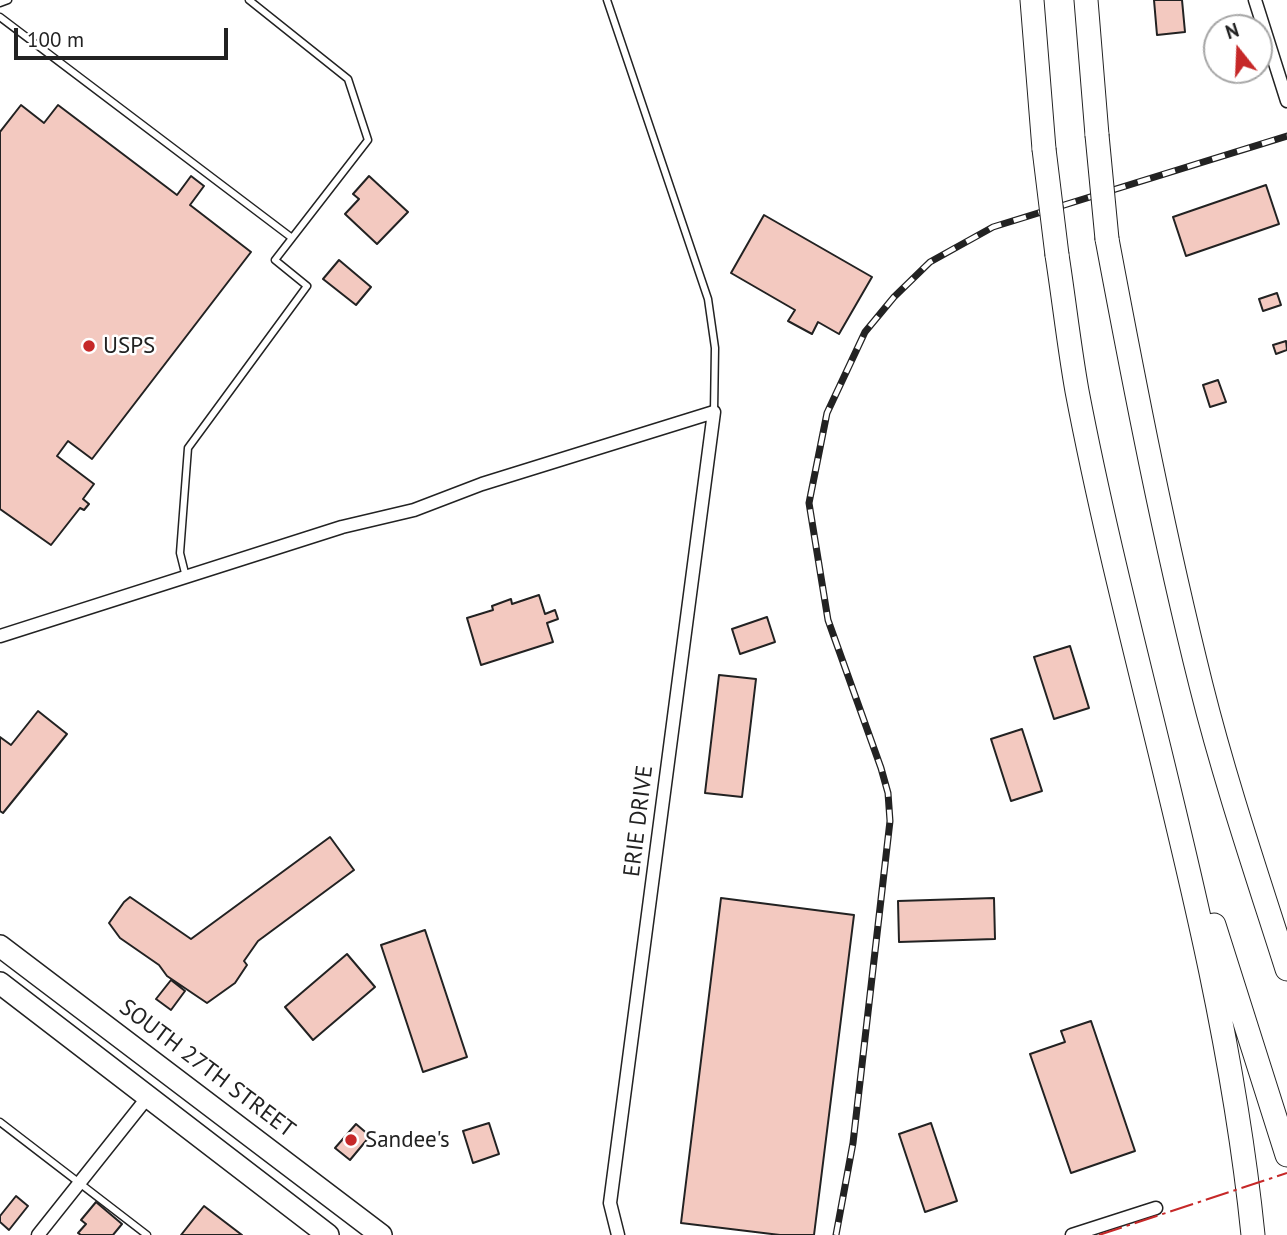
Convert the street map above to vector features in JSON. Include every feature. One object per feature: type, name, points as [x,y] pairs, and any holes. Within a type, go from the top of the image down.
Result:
[{"type":"highway","points":[[1032,0],[1044,149],[1077,389],[1218,1003],[1245,1163],[1253,1235]]},
{"type":"highway","points":[[1086,0],[1107,239],[1157,497],[1201,686],[1228,784],[1287,969]]},
{"type":"highway","points":[[1154,728],[1287,1155]]},
{"type":"highway","points":[[1228,784],[1287,943]]},
{"type":"main road","name":"SOUTH 27TH STREET","points":[[0,946],[381,1235]]},
{"type":"main road","points":[[0,983],[328,1235]]},
{"type":"street","points":[[1255,0],[1287,101]]},
{"type":"street","points":[[0,636],[342,527],[414,510],[482,484],[714,412]]},
{"type":"street","name":"ERIE DRIVE","points":[[618,1235],[610,1203],[714,412]]},
{"type":"street","points":[[38,1235],[147,1098]]},
{"type":"street","points":[[1072,1235],[1156,1208]]},
{"type":"lane","points":[[0,2],[8,0]]},
{"type":"lane","points":[[186,577],[180,553],[188,448],[307,286],[275,260],[368,140],[348,79],[248,0]]},
{"type":"lane","points":[[607,0],[708,299],[715,348],[714,412]]},
{"type":"lane","points":[[0,17],[292,238]]},
{"type":"lane","points":[[0,1122],[147,1235]]},
{"type":"building","points":[[1154,0],[1182,0],[1185,32],[1157,35]]},
{"type":"building","name":"USPS","points":[[21,105],[44,123],[58,105],[177,195],[191,176],[204,186],[190,205],[251,252],[92,459],[68,441],[57,456],[94,484],[83,499],[89,504],[84,510],[80,508],[51,545],[0,509],[0,132]]},
{"type":"building","points":[[369,176],[408,212],[377,244],[345,214],[359,199],[353,194]]},
{"type":"building","points":[[1266,185],[1279,224],[1186,256],[1173,217]]},
{"type":"building","points":[[764,215],[872,277],[839,334],[818,322],[812,334],[788,321],[795,310],[731,273]]},
{"type":"building","points":[[339,260],[371,287],[356,305],[323,279]]},
{"type":"building","points":[[1277,293],[1281,305],[1263,311],[1259,299]]},
{"type":"building","points":[[1286,341],[1287,350],[1276,354],[1273,345]]},
{"type":"building","points":[[1218,380],[1226,402],[1210,407],[1203,385]]},
{"type":"building","points":[[539,595],[545,614],[555,610],[558,619],[547,623],[553,642],[481,665],[467,618],[493,610],[492,606],[511,599],[512,604]]},
{"type":"building","points":[[767,617],[775,642],[740,654],[732,629]]},
{"type":"building","points":[[1070,646],[1089,708],[1054,719],[1034,657]]},
{"type":"building","points":[[719,675],[756,679],[742,797],[705,793]]},
{"type":"building","points":[[38,711],[67,734],[3,813],[0,811],[0,737],[11,745]]},
{"type":"building","points":[[1022,729],[1042,791],[1011,801],[991,739]]},
{"type":"building","points":[[330,837],[354,870],[258,941],[244,961],[247,965],[235,983],[207,1003],[167,976],[159,965],[120,938],[109,923],[130,897],[191,939]]},
{"type":"building","points":[[721,898],[854,915],[814,1235],[780,1235],[681,1223]]},
{"type":"building","points":[[994,898],[995,939],[899,942],[898,901]]},
{"type":"building","points":[[425,930],[467,1057],[423,1072],[381,945]]},
{"type":"building","points":[[347,954],[375,987],[313,1040],[285,1007]]},
{"type":"building","points":[[171,980],[185,991],[171,1010],[156,999]]},
{"type":"building","points":[[1091,1021],[1135,1151],[1071,1173],[1030,1054],[1065,1042],[1061,1031]]},
{"type":"building","points":[[489,1123],[499,1154],[473,1163],[463,1131]]},
{"type":"building","points":[[931,1123],[957,1201],[925,1212],[899,1134]]},
{"type":"building","points":[[356,1124],[370,1136],[350,1160],[335,1148]]},
{"type":"building","points":[[16,1196],[28,1206],[9,1230],[0,1222],[0,1216]]},
{"type":"building","points":[[96,1202],[122,1224],[113,1235],[78,1233],[86,1224],[81,1220]]},
{"type":"building","points":[[204,1206],[242,1235],[181,1235]]},
{"type":"railway","points":[[836,1235],[853,1143],[890,821],[888,793],[881,768],[828,620],[809,503],[827,413],[865,332],[894,297],[930,262],[993,227],[1287,136]]},
{"type":"power","points":[[1099,1235],[1287,1173]]},
{"type":"place","name":"USPS","points":[[89,346]]},
{"type":"place","name":"Sandee's","points":[[351,1140]]}]
